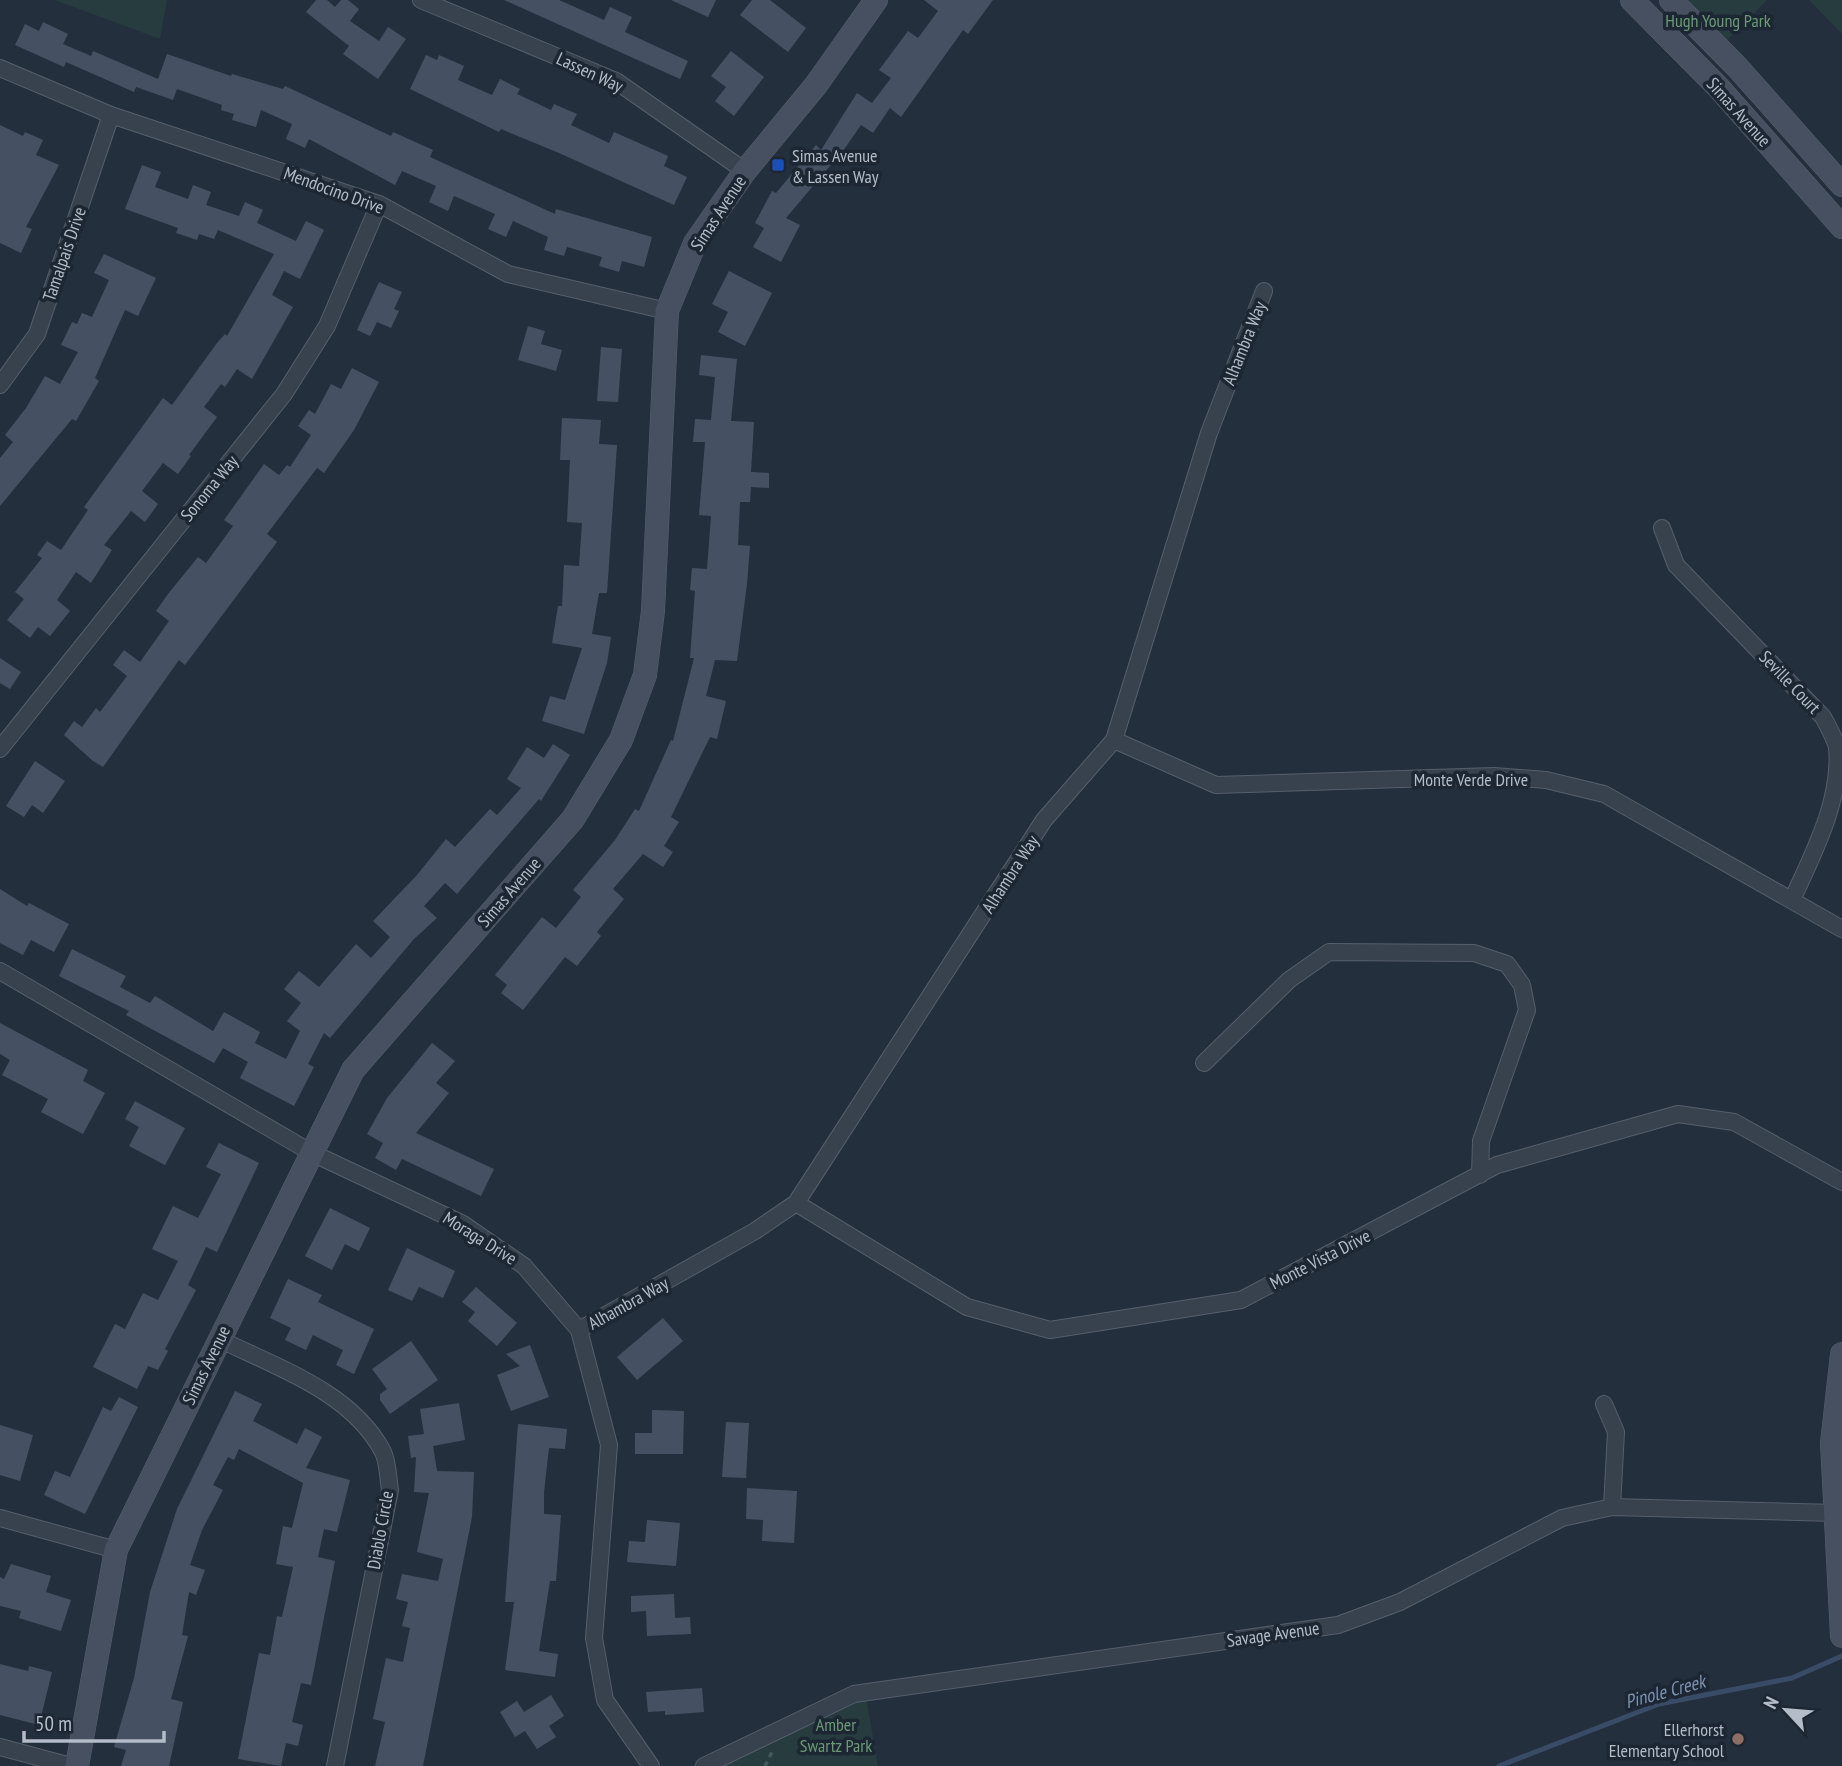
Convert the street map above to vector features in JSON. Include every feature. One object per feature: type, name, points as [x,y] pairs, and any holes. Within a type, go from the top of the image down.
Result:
[{"type":"street","name":"Lassen Way","points":[[421,0],[616,81],[745,171]]},
{"type":"street","name":"Simas Avenue","points":[[1632,0],[1718,87],[1842,227]]},
{"type":"street","name":"Simas Avenue","points":[[1671,0],[1738,68],[1842,185]]},
{"type":"street","name":"Simas Avenue","points":[[77,1766],[116,1549],[353,1070],[573,819],[621,740],[645,675],[653,611],[667,312],[695,243],[745,171],[816,85],[873,2]]},
{"type":"street","name":"Mendocino Drive","points":[[0,68],[111,115],[379,204],[508,274],[667,312]]},
{"type":"street","points":[[1718,87],[1738,68]]},
{"type":"street","name":"Tamalpais Drive","points":[[0,385],[37,334],[111,115]]},
{"type":"street","name":"Sonoma Way","points":[[0,749],[284,394],[327,326],[379,204]]},
{"type":"street","name":"Alhambra Way","points":[[579,1330],[755,1231],[796,1203],[1044,820],[1114,740],[1209,433],[1265,291]]},
{"type":"street","name":"Seville Court","points":[[1662,528],[1676,565],[1823,717],[1837,747],[1839,780],[1832,812],[1792,900]]},
{"type":"street","name":"Monte Verde Drive","points":[[1114,740],[1216,785],[1494,776],[1546,780],[1604,794],[1842,929]]},
{"type":"street","points":[[1204,1063],[1289,980],[1329,952],[1474,953],[1507,964],[1522,985],[1527,1010],[1481,1141],[1480,1175]]},
{"type":"street","name":"Moraga Drive","points":[[0,971],[312,1153],[463,1224],[524,1266],[579,1330],[609,1445],[594,1639],[606,1700],[651,1766]]},
{"type":"street","name":"Monte Vista Drive","points":[[796,1203],[967,1307],[1050,1330],[1241,1300],[1497,1165],[1678,1114],[1734,1122],[1842,1182]]},
{"type":"street","name":"Diablo Circle","points":[[219,1339],[300,1378],[358,1416],[384,1454],[390,1489],[335,1766]]},
{"type":"street","points":[[1842,1354],[1832,1443],[1842,1636]]},
{"type":"street","points":[[1604,1404],[1616,1432],[1612,1507]]},
{"type":"street","name":"Savage Avenue","points":[[704,1766],[854,1694],[1338,1625],[1400,1602],[1563,1518],[1612,1507],[1836,1513]]},
{"type":"street","points":[[0,1518],[116,1549]]},
{"type":"street","points":[[0,1747],[71,1766]]},
{"type":"green space","points":[[55,0],[167,0],[160,39]]},
{"type":"green space","name":"Hugh Young Park","points":[[1671,0],[1767,0],[1719,48]]},
{"type":"green space","name":"Hugh Young Park","points":[[1809,0],[1842,0],[1842,34]]},
{"type":"green space","name":"Amber Swartz Park","points":[[866,1697],[878,1766],[700,1766],[766,1726],[804,1711]]},
{"type":"building","points":[[316,0],[327,0],[335,7],[341,0],[348,0],[359,9],[350,21],[379,41],[388,27],[406,39],[378,79],[343,54],[349,46],[306,12]]},
{"type":"building","points":[[504,0],[559,0],[604,20],[610,7],[632,17],[625,32],[688,61],[680,79]]},
{"type":"building","points":[[671,0],[716,0],[708,17]]},
{"type":"building","points":[[752,0],[770,0],[806,28],[788,52],[740,15]]},
{"type":"building","points":[[924,0],[993,0],[968,34],[963,30],[901,117],[890,108],[873,133],[861,125],[786,218],[800,225],[781,262],[753,247],[764,228],[755,223],[772,191],[776,193],[816,145],[821,150],[857,93],[872,103],[891,78],[879,70],[908,31],[918,38],[938,11]]},
{"type":"building","points":[[43,22],[68,34],[63,44],[91,56],[93,51],[158,79],[167,54],[231,76],[232,74],[283,89],[285,86],[391,136],[393,132],[433,150],[430,157],[555,214],[556,209],[652,237],[644,267],[622,261],[619,272],[599,266],[602,257],[567,247],[564,256],[544,250],[548,237],[513,221],[506,237],[488,229],[495,214],[454,196],[448,211],[429,202],[436,186],[402,171],[395,185],[309,139],[305,148],[286,139],[292,124],[261,110],[256,127],[232,120],[234,114],[221,110],[222,105],[177,89],[173,100],[136,87],[134,92],[66,62],[64,67],[15,45],[25,24],[39,31]]},
{"type":"building","points":[[731,51],[764,77],[734,116],[715,101],[726,87],[711,76]]},
{"type":"building","points":[[426,55],[437,60],[439,55],[464,66],[458,80],[492,95],[500,79],[520,89],[517,94],[551,110],[554,104],[577,114],[571,125],[609,143],[614,132],[668,156],[664,166],[687,177],[674,205],[559,153],[501,129],[499,132],[410,89]]},
{"type":"building","points":[[0,125],[23,136],[25,132],[43,140],[36,155],[59,165],[26,227],[32,229],[21,253],[0,243]]},
{"type":"building","points":[[142,165],[161,172],[155,187],[188,199],[193,185],[211,192],[206,205],[239,216],[245,202],[263,210],[257,223],[296,241],[306,221],[324,230],[300,279],[284,271],[272,295],[293,307],[252,379],[237,369],[225,387],[221,384],[204,407],[217,417],[178,474],[163,463],[142,491],[158,504],[145,522],[131,511],[104,545],[112,550],[91,583],[76,572],[57,600],[70,611],[50,636],[38,627],[30,638],[7,620],[24,599],[15,592],[42,558],[37,555],[47,541],[61,550],[88,510],[84,507],[163,398],[172,405],[217,343],[225,334],[227,336],[274,254],[218,230],[214,239],[199,234],[197,240],[176,233],[178,228],[125,209]]},
{"type":"building","points":[[104,254],[156,278],[138,316],[125,310],[95,378],[99,381],[76,421],[72,419],[0,506],[0,458],[13,442],[5,435],[26,408],[45,376],[60,384],[78,352],[61,345],[72,322],[77,324],[82,313],[92,317],[109,280],[94,273]]},
{"type":"building","points":[[729,271],[772,293],[745,346],[718,332],[728,312],[712,304]]},
{"type":"building","points":[[379,282],[402,292],[394,309],[399,311],[391,328],[377,322],[370,336],[357,330]]},
{"type":"building","points":[[528,326],[545,331],[541,344],[562,350],[556,371],[518,360]]},
{"type":"building","points":[[601,347],[622,349],[618,402],[597,401]]},
{"type":"building","points":[[701,355],[737,359],[731,421],[754,422],[751,472],[769,473],[769,488],[751,487],[750,502],[740,502],[738,545],[750,546],[737,661],[715,660],[706,696],[726,701],[717,739],[710,737],[671,817],[679,822],[664,846],[673,852],[663,867],[643,854],[613,889],[624,899],[597,932],[601,936],[577,966],[565,957],[523,1010],[501,993],[507,985],[495,975],[542,917],[556,928],[581,897],[573,890],[615,840],[635,809],[639,811],[671,740],[673,741],[694,658],[690,658],[695,591],[690,590],[692,568],[707,569],[711,516],[699,515],[705,442],[693,442],[695,419],[711,420],[715,377],[699,375]]},
{"type":"building","points":[[352,368],[379,382],[354,430],[324,473],[317,468],[267,534],[277,542],[185,665],[179,660],[103,767],[93,761],[64,735],[74,721],[82,727],[96,708],[100,712],[127,676],[113,665],[124,650],[140,662],[169,621],[156,611],[168,594],[198,557],[206,563],[233,526],[224,520],[264,464],[279,475],[287,465],[290,467],[311,435],[298,426],[309,410],[315,414],[331,384],[341,389]]},
{"type":"building","points":[[562,418],[601,420],[599,444],[617,445],[607,593],[599,593],[592,634],[611,637],[607,663],[584,734],[542,721],[550,696],[565,700],[582,648],[552,643],[558,606],[562,606],[564,565],[579,566],[582,523],[567,522],[570,460],[560,460]]},
{"type":"building","points":[[0,658],[21,672],[10,689],[0,683]]},
{"type":"building","points":[[553,744],[570,755],[541,801],[539,799],[457,894],[445,883],[424,906],[437,918],[414,939],[330,1038],[324,1033],[308,1064],[314,1067],[294,1106],[240,1078],[248,1062],[223,1048],[214,1063],[126,1015],[129,1011],[59,976],[72,949],[126,976],[120,987],[150,1003],[155,996],[213,1031],[224,1012],[260,1032],[255,1043],[286,1059],[300,1031],[287,1021],[301,1003],[284,989],[299,971],[319,987],[356,944],[371,958],[390,937],[373,921],[417,875],[446,839],[455,847],[490,809],[497,815],[521,788],[507,779],[527,747],[544,758]]},
{"type":"building","points":[[35,761],[65,781],[43,813],[32,805],[24,817],[6,806]]},
{"type":"building","points":[[0,889],[27,906],[29,903],[69,924],[54,952],[31,940],[23,955],[0,943]]},
{"type":"building","points":[[0,1023],[88,1070],[83,1081],[105,1093],[83,1134],[41,1112],[48,1099],[2,1075],[10,1060],[0,1054]]},
{"type":"building","points":[[432,1043],[455,1061],[436,1083],[449,1093],[416,1133],[494,1169],[481,1196],[402,1159],[396,1170],[375,1158],[383,1143],[367,1134],[387,1098]]},
{"type":"building","points":[[135,1101],[185,1128],[165,1165],[129,1146],[139,1127],[125,1119]]},
{"type":"building","points":[[219,1143],[259,1163],[217,1252],[206,1247],[188,1285],[196,1290],[165,1349],[168,1351],[158,1370],[148,1366],[137,1389],[93,1367],[115,1324],[125,1329],[143,1293],[158,1300],[178,1261],[152,1249],[173,1206],[198,1218],[221,1174],[206,1167]]},
{"type":"building","points":[[330,1208],[370,1228],[359,1251],[345,1244],[332,1270],[305,1256]]},
{"type":"building","points":[[407,1248],[455,1271],[443,1298],[419,1287],[412,1301],[388,1290]]},
{"type":"building","points":[[288,1279],[322,1295],[318,1302],[374,1329],[354,1374],[336,1365],[343,1350],[313,1335],[306,1350],[285,1340],[291,1328],[270,1318]]},
{"type":"building","points":[[476,1287],[517,1323],[497,1346],[468,1321],[475,1312],[462,1302]]},
{"type":"building","points":[[663,1318],[683,1341],[637,1380],[617,1357]]},
{"type":"building","points":[[411,1341],[438,1380],[390,1414],[380,1400],[380,1394],[387,1389],[372,1369]]},
{"type":"building","points":[[530,1345],[549,1397],[511,1411],[497,1375],[520,1366],[506,1354]]},
{"type":"building","points":[[235,1391],[262,1404],[253,1421],[297,1444],[305,1428],[322,1437],[306,1468],[350,1480],[337,1532],[324,1529],[318,1557],[335,1561],[311,1685],[301,1683],[292,1722],[303,1725],[298,1746],[286,1743],[281,1766],[238,1759],[259,1653],[270,1655],[277,1616],[282,1617],[293,1567],[276,1564],[283,1526],[292,1528],[303,1483],[239,1449],[234,1460],[228,1457],[213,1485],[223,1490],[202,1530],[190,1565],[205,1570],[196,1595],[189,1592],[182,1635],[188,1636],[171,1699],[183,1702],[169,1766],[121,1766],[126,1750],[114,1747],[134,1678],[150,1592],[177,1509]]},
{"type":"building","points":[[119,1397],[138,1407],[85,1514],[44,1495],[55,1471],[70,1477],[103,1407],[111,1411]]},
{"type":"building","points":[[459,1403],[465,1440],[433,1446],[437,1471],[474,1472],[472,1517],[423,1766],[375,1766],[385,1722],[373,1719],[386,1658],[403,1662],[410,1628],[402,1626],[408,1602],[396,1599],[402,1574],[438,1581],[443,1559],[417,1552],[429,1493],[414,1492],[416,1457],[411,1458],[408,1436],[424,1434],[420,1409]]},
{"type":"building","points":[[652,1410],[684,1411],[683,1454],[635,1454],[635,1433],[652,1433]]},
{"type":"building","points":[[726,1422],[749,1423],[746,1478],[722,1477]]},
{"type":"building","points":[[518,1424],[567,1429],[565,1449],[549,1448],[544,1492],[544,1514],[561,1515],[556,1581],[550,1581],[539,1651],[558,1654],[555,1677],[505,1670],[514,1602],[505,1602]]},
{"type":"building","points":[[0,1425],[33,1435],[20,1481],[0,1475]]},
{"type":"building","points":[[747,1488],[797,1491],[794,1543],[762,1541],[763,1520],[746,1519]]},
{"type":"building","points":[[647,1520],[680,1523],[676,1566],[627,1562],[629,1541],[645,1542]]},
{"type":"building","points":[[11,1564],[51,1576],[46,1592],[71,1600],[61,1631],[19,1618],[21,1611],[0,1606],[0,1577],[4,1579]]},
{"type":"building","points":[[674,1594],[675,1618],[690,1617],[691,1634],[647,1636],[646,1611],[631,1612],[631,1596]]},
{"type":"building","points":[[0,1664],[28,1671],[29,1666],[52,1672],[39,1725],[0,1715]]},
{"type":"building","points":[[702,1688],[704,1712],[665,1715],[665,1711],[648,1712],[646,1692]]},
{"type":"building","points":[[551,1695],[564,1716],[549,1726],[556,1737],[537,1749],[525,1731],[515,1737],[500,1712],[517,1701],[524,1712]]},
{"type":"waterway","name":"Pinole Creek","points":[[1499,1766],[1659,1704],[1792,1678],[1842,1656]]},
{"type":"place","name":"Simas Avenue & Lassen Way","points":[[778,165]]},
{"type":"place","name":"Ellerhorst Elementary School","points":[[1738,1739]]}]
